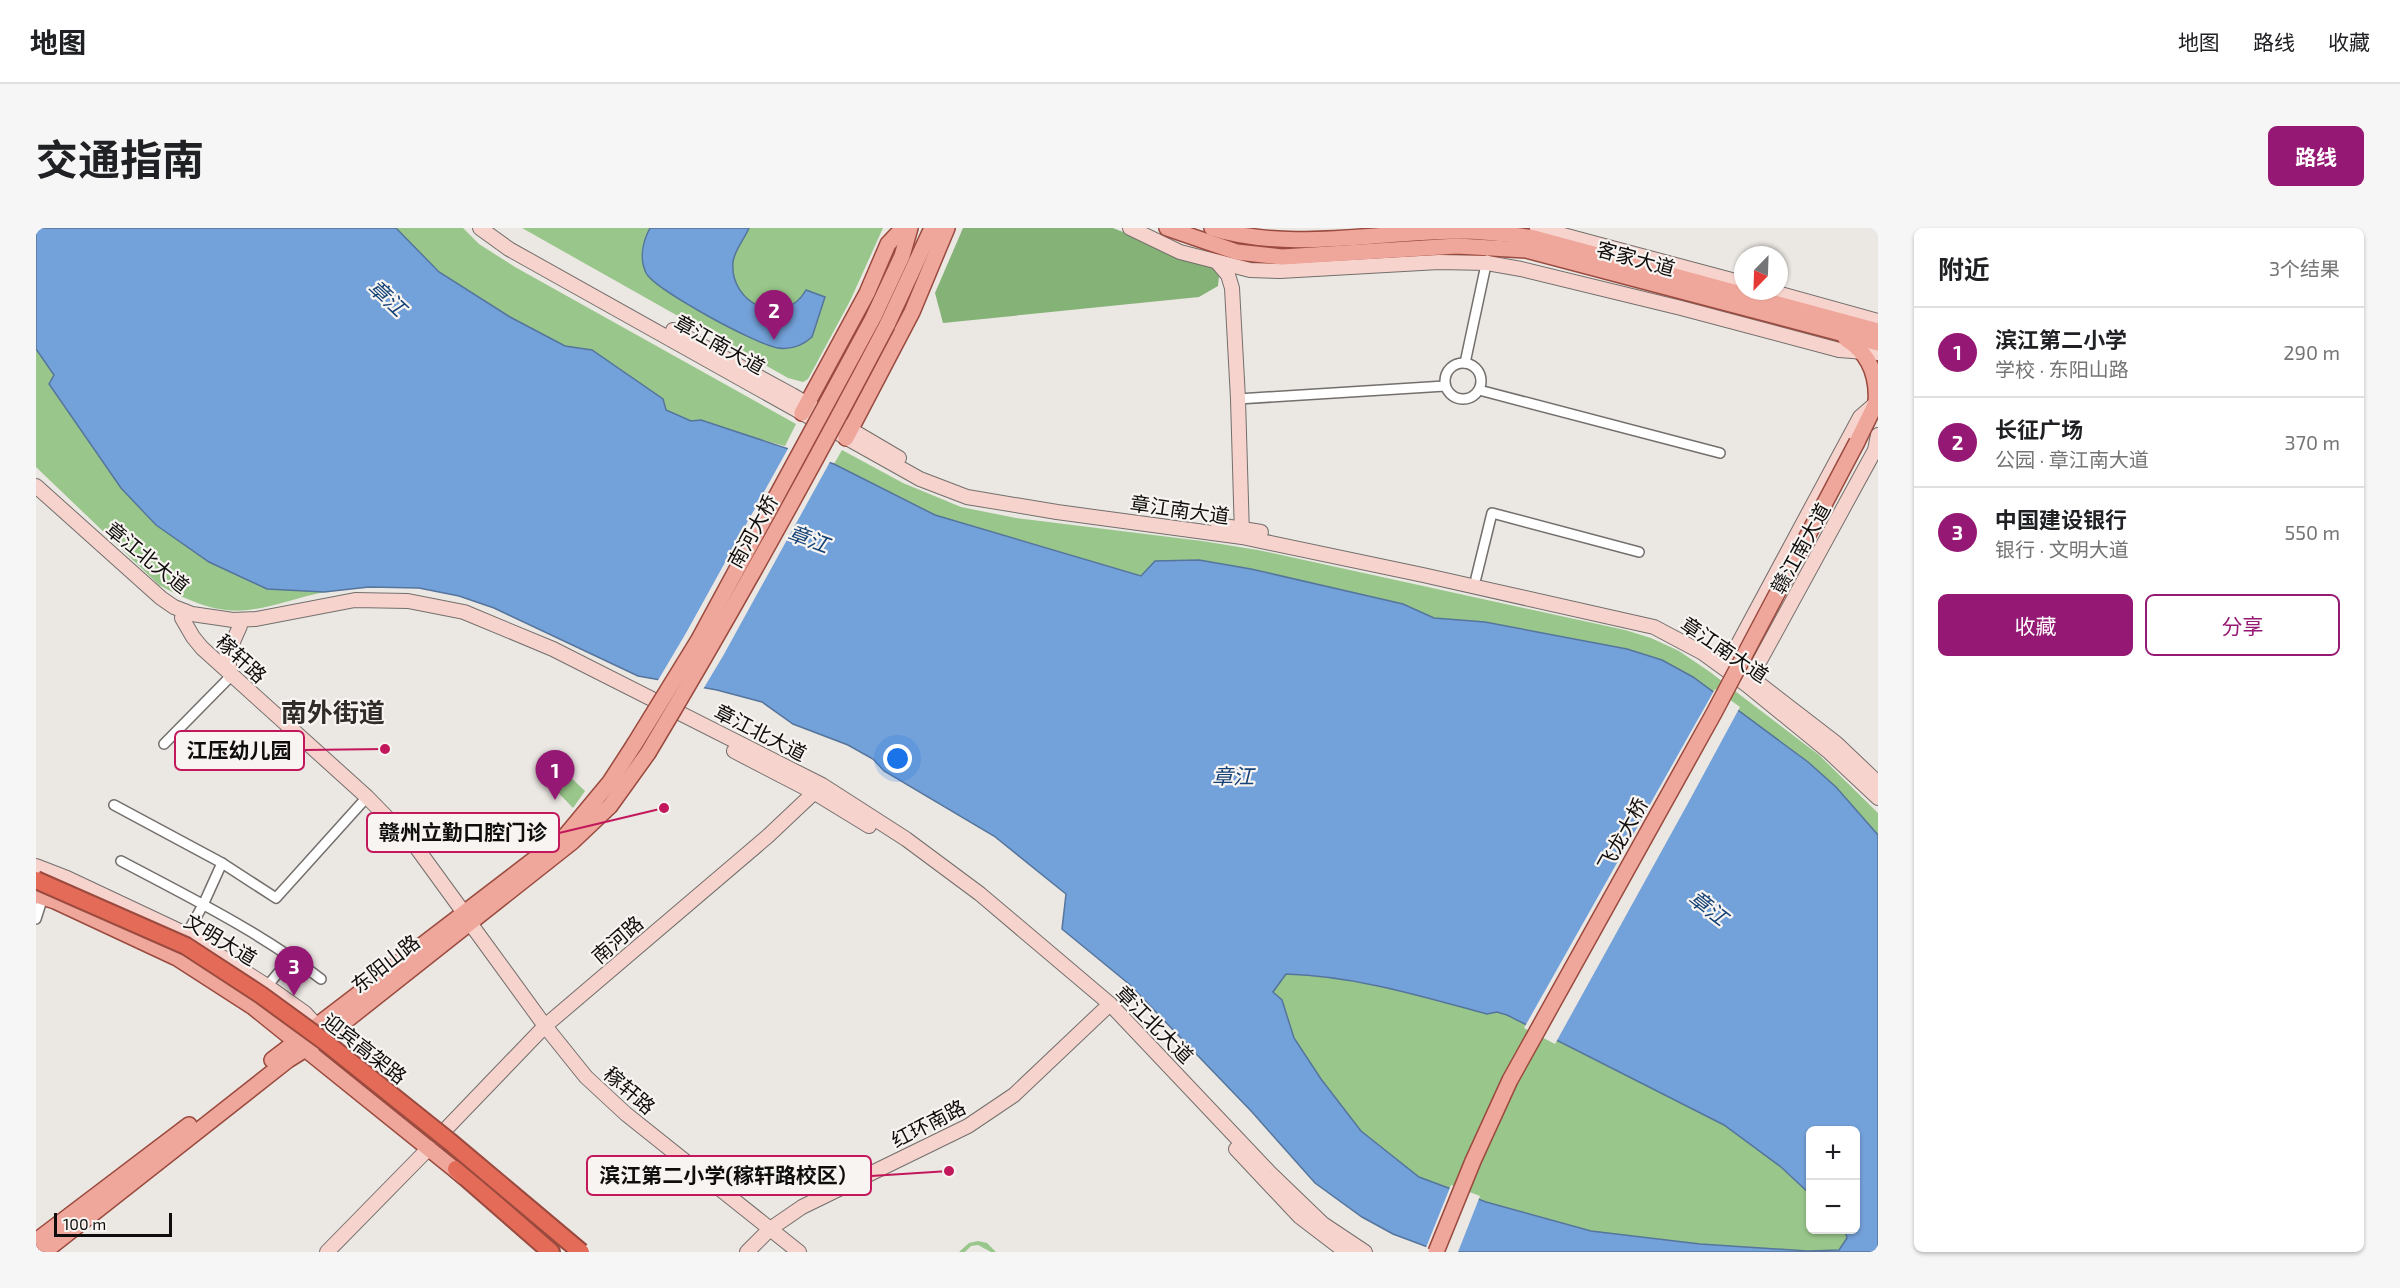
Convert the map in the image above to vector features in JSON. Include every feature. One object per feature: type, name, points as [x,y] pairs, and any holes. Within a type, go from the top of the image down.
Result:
[{"type":"highway","name":"迎宾高架路","points":[[36,880],[186,946],[261,995],[324,1041],[449,1141],[581,1252]]},
{"type":"highway","name":"迎宾高架路","points":[[38,893],[57,896],[181,954],[256,1002],[319,1048],[564,1252]]},
{"type":"highway","points":[[456,1169],[553,1252]]},
{"type":"main road","name":"章江南大道","points":[[480,228],[509,249],[802,413],[849,434]]},
{"type":"main road","name":"章江南大道","points":[[494,228],[513,242],[849,434],[920,479],[967,497],[1057,512],[1242,532],[1476,578],[1657,619],[1688,633],[1751,677],[1836,743],[1878,783]]},
{"type":"main road","points":[[802,413],[857,312],[888,244],[903,228]]},
{"type":"main road","name":"南河大桥","points":[[634,745],[698,641],[873,318],[902,256],[910,228]]},
{"type":"main road","points":[[1130,228],[1180,252],[1248,269],[1280,271],[1439,262],[1487,263],[1521,269],[1839,350],[1871,353]]},
{"type":"main road","name":"客家大道","points":[[1167,228],[1237,252],[1282,257],[1457,246],[1490,235],[1526,250],[1878,343]]},
{"type":"main road","name":"客家大道","points":[[1212,228],[1280,240],[1456,231],[1534,238],[1838,321],[1878,323]]},
{"type":"main road","points":[[1537,228],[1734,281]]},
{"type":"main road","points":[[849,434],[912,312],[941,230]]},
{"type":"main road","name":"南河大桥","points":[[648,753],[717,637],[822,449],[888,325],[918,259],[941,230]]},
{"type":"main road","points":[[1189,237],[1219,263],[1228,275],[1232,288],[1242,532]]},
{"type":"main road","points":[[1232,288],[1248,269],[1261,258],[1269,255]]},
{"type":"main road","points":[[1788,296],[1878,323]]},
{"type":"main road","points":[[1823,330],[1849,340],[1871,353]]},
{"type":"main road","points":[[1861,444],[1877,401],[1878,387],[1869,360],[1871,353]]},
{"type":"main road","points":[[1728,661],[1860,417],[1877,401]]},
{"type":"main road","points":[[1861,444],[1878,423]]},
{"type":"main road","name":"赣江南大道","points":[[1751,677],[1875,450],[1878,435]]},
{"type":"main road","name":"飞龙大桥","points":[[1436,1252],[1473,1161],[1510,1080],[1861,444]]},
{"type":"main road","name":"飞龙大桥","points":[[1447,1252],[1482,1165],[1520,1083],[1722,718],[1861,444]]},
{"type":"main road","name":"章江北大道","points":[[36,486],[128,570],[183,615],[256,619],[355,600],[408,602],[464,612],[553,649],[819,789],[906,839],[980,894],[1107,1008],[1323,1224],[1365,1252]]},
{"type":"main road","name":"章江北大道","points":[[36,494],[157,605],[183,615],[213,626],[240,626],[355,606],[407,608],[462,619],[553,657],[819,789]]},
{"type":"main road","name":"章江南大道","points":[[1242,532],[1654,627],[1703,654],[1747,685],[1828,751],[1878,798]]},
{"type":"main road","name":"稼轩路","points":[[183,615],[193,637],[231,676],[367,797],[416,847],[545,1026],[586,1077],[626,1114],[800,1252]]},
{"type":"main road","points":[[231,676],[227,655],[240,626]]},
{"type":"main road","name":"东阳山路","points":[[36,1241],[220,1101],[323,1031],[467,918],[566,835],[603,791],[634,745]]},
{"type":"main road","name":"东阳山路","points":[[467,918],[572,842],[610,806],[648,753]]},
{"type":"main road","name":"南河路","points":[[445,1130],[545,1026],[819,789]]},
{"type":"main road","points":[[36,866],[67,878],[185,937]]},
{"type":"main road","name":"文明大道","points":[[36,874],[185,937],[266,988],[445,1130],[591,1252]]},
{"type":"main road","name":"文明大道","points":[[38,893],[177,958],[253,1007],[456,1169]]},
{"type":"main road","name":"章江北大道","points":[[1107,1008],[1300,1217],[1346,1252]]},
{"type":"main road","name":"红环南路","points":[[747,1252],[770,1229],[829,1193],[968,1126],[1014,1095],[1107,1008]]},
{"type":"main road","name":"东阳山路","points":[[44,1252],[301,1044]]},
{"type":"main road","points":[[327,1252],[429,1148]]},
{"type":"street","points":[[1465,363],[1487,263],[1490,235]]},
{"type":"street","points":[[1465,363],[1472,365],[1481,380],[1479,390],[1473,397],[1463,400],[1450,394],[1445,386],[1445,377],[1450,368],[1465,363]]},
{"type":"street","points":[[1238,399],[1445,386]]},
{"type":"street","points":[[1479,390],[1720,453]]},
{"type":"street","points":[[1476,578],[1492,513],[1639,552]]},
{"type":"street","points":[[164,744],[231,676]]},
{"type":"street","points":[[114,805],[222,863],[276,897],[367,797]]},
{"type":"street","points":[[121,861],[203,904],[292,957],[321,979]]},
{"type":"street","points":[[185,937],[222,863]]},
{"type":"street","points":[[36,919],[38,893]]},
{"type":"street","points":[[266,988],[292,957]]},
{"type":"green space","points":[[396,228],[463,228],[479,244],[515,267],[796,424],[785,446],[691,421],[666,410],[592,350],[565,346],[510,317],[438,272]]},
{"type":"green space","points":[[522,228],[883,228],[850,301],[808,379],[803,382],[788,378]]},
{"type":"green space","points":[[963,228],[1113,228],[1212,268],[1219,276],[1218,286],[1199,297],[943,323],[935,293]]},
{"type":"green space","points":[[36,349],[54,375],[49,384],[121,488],[156,525],[244,578],[267,589],[324,592],[265,607],[235,611],[212,608],[159,585],[36,467]]},
{"type":"green space","points":[[842,450],[903,483],[961,507],[1016,518],[1258,550],[1625,630],[1651,638],[1679,651],[1710,672],[1819,755],[1878,813],[1878,835],[1836,787],[1808,762],[1693,677],[1662,660],[1627,649],[1485,622],[1434,618],[1403,604],[1251,569],[1199,560],[1142,576],[935,515],[834,464]]},
{"type":"green space","points":[[563,770],[585,791],[573,808],[549,783]]},
{"type":"green space","points":[[1286,974],[1312,976],[1363,983],[1487,1014],[1497,1012],[1507,1015],[1724,1125],[1781,1167],[1806,1190],[1806,1234],[1846,1234],[1847,1238],[1839,1250],[1807,1251],[1700,1244],[1591,1231],[1486,1202],[1419,1177],[1361,1131],[1321,1079],[1294,1038],[1282,1000],[1273,992]]},
{"type":"green space","points":[[978,1241],[987,1243],[996,1252],[991,1252],[978,1245],[971,1246],[965,1252],[959,1252],[969,1243]]},
{"type":"water","name":"章江","points":[[36,228],[396,228],[439,272],[510,317],[565,346],[592,350],[663,399],[666,410],[691,421],[701,420],[834,464],[935,515],[1141,576],[1155,561],[1199,560],[1251,569],[1403,604],[1434,618],[1485,622],[1627,649],[1662,660],[1693,677],[1808,762],[1836,787],[1878,835],[1878,1252],[1441,1252],[1393,1234],[1362,1217],[1315,1183],[1252,1112],[1129,984],[1062,929],[1066,894],[994,836],[884,771],[873,759],[848,745],[793,724],[762,702],[717,690],[638,676],[494,608],[459,596],[419,588],[369,587],[324,592],[267,589],[209,562],[156,525],[121,488],[49,384],[54,375],[36,349]],"holes":[[[1286,974],[1337,979],[1388,988],[1487,1014],[1497,1012],[1507,1015],[1724,1125],[1781,1167],[1806,1190],[1806,1126],[1860,1126],[1860,1234],[1846,1234],[1847,1238],[1839,1250],[1807,1251],[1700,1244],[1591,1231],[1486,1202],[1419,1177],[1361,1131],[1321,1079],[1294,1038],[1282,1000],[1273,992]]]},
{"type":"water","points":[[650,228],[749,228],[735,253],[733,262],[734,277],[740,290],[749,300],[772,309],[785,308],[796,302],[806,290],[825,297],[812,337],[792,348],[767,345],[708,316],[667,291],[653,281],[644,267],[643,250]]},
{"type":"pier","points":[[790,445],[831,460],[723,656],[702,691],[657,682],[686,633]]},
{"type":"pier","points":[[1715,689],[1740,707],[1555,1044],[1524,1028]]},
{"type":"pier","points":[[1451,1185],[1480,1196],[1458,1252],[1425,1250]]},
{"type":"place","name":"长征广场","points":[[774,340]]},
{"type":"place","name":"江压幼儿园","points":[[385,749]]},
{"type":"place","name":"滨江第二小学","points":[[555,800]]},
{"type":"place","name":"赣州立勤口腔门诊","points":[[664,808]]},
{"type":"place","name":"中国建设银行","points":[[294,996]]},
{"type":"place","name":"滨江第二小学(稼轩路校区）","points":[[949,1171]]},
{"type":"district","name":"南外街道","points":[[333,711]]}]
